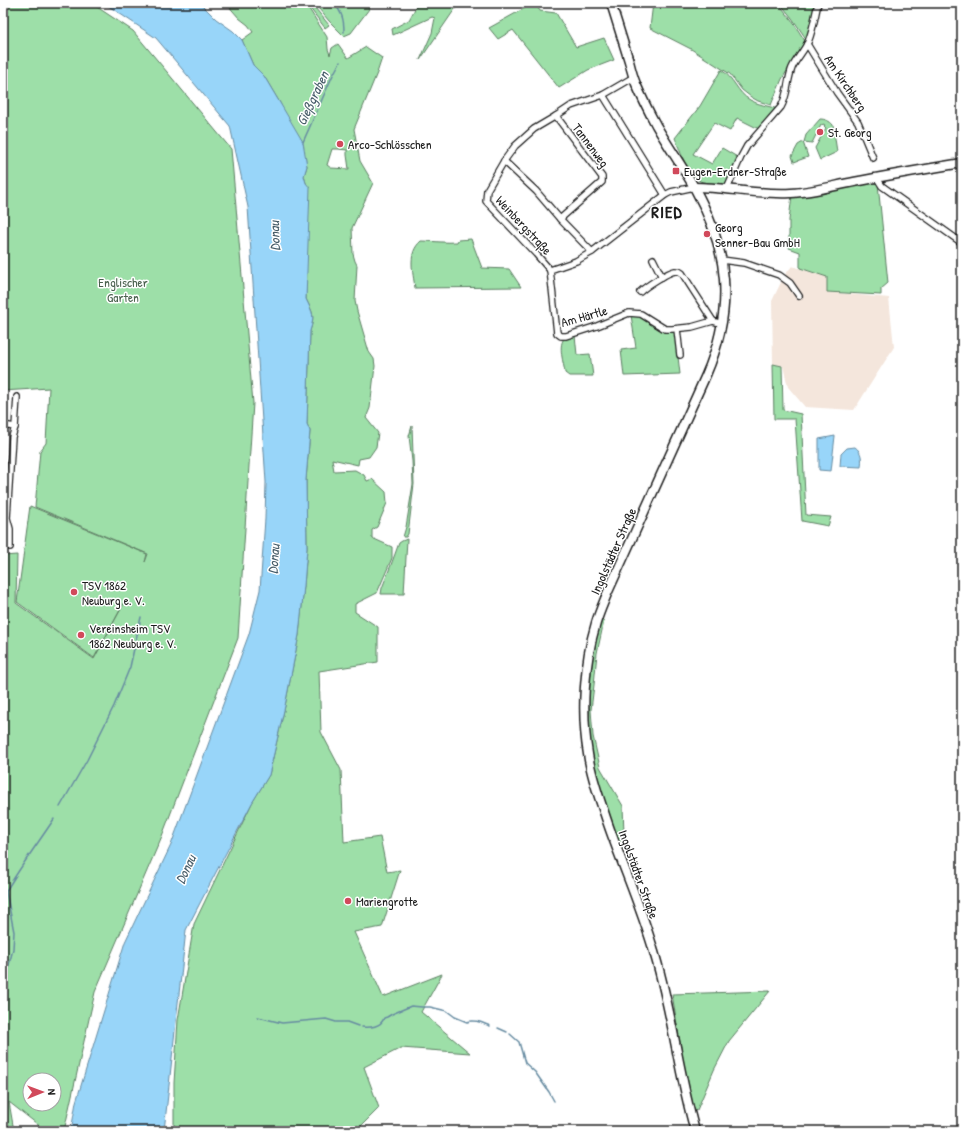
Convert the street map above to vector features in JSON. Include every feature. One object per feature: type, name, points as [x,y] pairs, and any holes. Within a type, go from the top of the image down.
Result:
[{"type":"main road","name":"Ingolstädter Straße","points":[[611,3],[634,77],[656,125],[694,187],[712,225],[722,260],[725,290],[722,324],[715,352],[607,594],[596,623],[590,650],[585,686],[585,735],[588,756],[596,789],[654,950],[666,997],[682,1079],[695,1131]]},
{"type":"main road","points":[[694,187],[756,192],[806,192],[962,163]]},
{"type":"street","points":[[728,189],[741,157],[748,146],[785,100],[792,68],[807,44],[818,3]]},
{"type":"street","name":"Am Kirchberg","points":[[807,44],[837,93],[858,122],[873,158]]},
{"type":"street","name":"Weinbergstraße","points":[[634,77],[603,95],[571,106],[534,129],[516,146],[504,161],[487,190],[486,201],[550,270],[576,261],[592,252],[665,195],[671,192],[694,187]]},
{"type":"street","points":[[603,95],[665,195]]},
{"type":"street","name":"Tannenweg","points":[[556,116],[602,177],[602,182],[560,219]]},
{"type":"street","points":[[504,161],[536,191],[560,219],[592,252]]},
{"type":"street","points":[[877,178],[882,186],[962,243]]},
{"type":"street","points":[[653,259],[662,277]]},
{"type":"street","points":[[722,260],[744,264],[779,275],[790,283],[799,296]]},
{"type":"street","name":"Am Härtle","points":[[550,270],[557,333],[560,336],[566,336],[597,326],[629,313],[641,314],[665,328],[676,329],[692,327],[713,321]]},
{"type":"street","points":[[640,292],[662,277],[674,271],[679,271],[682,273],[713,321],[722,324]]},
{"type":"street","points":[[676,329],[680,355]]},
{"type":"street","points":[[10,548],[10,529],[5,518],[17,397]]},
{"type":"street","points":[[3,425],[15,427]]},
{"type":"shaded area","points":[[792,266],[827,277],[827,292],[889,298],[894,347],[854,410],[805,407],[788,387],[783,366],[773,364],[772,301],[784,276]]},
{"type":"green space","name":"Englischer Garten","points":[[3,3],[91,3],[133,31],[231,149],[253,403],[238,638],[162,836],[95,992],[64,1131],[46,1131],[9,1102],[14,1131],[3,1131],[3,556],[17,555],[16,603],[94,659],[124,603],[94,658],[17,602],[30,506],[147,554],[145,562],[148,554],[35,507],[40,451],[46,443],[49,388],[3,391]]},
{"type":"green space","points":[[226,3],[262,3],[263,7],[266,3],[304,3],[327,37],[330,55],[332,48],[338,44],[348,58],[366,47],[382,58],[354,129],[360,161],[373,183],[352,228],[353,254],[357,265],[355,301],[369,352],[374,359],[375,366],[370,408],[366,418],[378,433],[376,447],[369,457],[359,459],[358,465],[332,459],[334,471],[355,470],[364,475],[367,481],[372,479],[386,492],[387,503],[377,527],[372,530],[372,538],[392,547],[392,558],[377,593],[355,604],[355,612],[378,627],[378,662],[319,671],[321,732],[341,770],[344,842],[380,837],[387,872],[400,870],[382,927],[354,932],[383,997],[442,974],[421,1012],[470,1053],[401,1048],[364,1067],[379,1108],[356,1131],[174,1131],[174,1083],[178,1020],[194,924],[252,803],[269,775],[299,635],[307,548],[306,480],[310,431],[307,424],[310,331],[313,318],[312,311],[306,299],[306,183],[304,176],[307,166],[280,103],[264,76],[253,65],[242,40],[253,32],[248,25],[239,18]],"holes":[[[332,149],[347,150],[349,169],[331,168],[327,165]]]},
{"type":"green space","points":[[306,3],[311,3],[329,25],[325,28]]},
{"type":"green space","points":[[314,3],[368,3],[369,9],[351,33],[344,36]]},
{"type":"green space","points":[[418,3],[459,3],[420,60],[432,33],[435,18],[432,17],[393,35],[392,29],[409,20]]},
{"type":"green space","points":[[534,3],[540,11],[556,13],[576,47],[604,38],[614,60],[588,70],[559,88],[513,30],[498,39],[489,28]]},
{"type":"green space","points":[[653,3],[778,3],[791,19],[805,41],[782,79],[771,105],[751,97],[742,90],[730,74],[691,49],[650,28]]},
{"type":"green space","points":[[780,3],[816,3],[807,40],[792,18]]},
{"type":"green space","points":[[721,70],[750,100],[778,109],[759,129],[737,118],[730,131],[714,123],[693,154],[712,164],[722,148],[739,158],[726,186],[711,184],[696,179],[689,172],[675,138],[700,106]]},
{"type":"green space","points":[[820,119],[827,120],[833,125],[837,152],[820,160],[815,148],[826,128],[824,126],[825,125],[821,125],[812,143],[804,142],[806,135]]},
{"type":"green space","points":[[803,142],[808,157],[794,162],[792,156],[798,145]]},
{"type":"green space","points":[[873,182],[878,184],[888,283],[881,289],[881,295],[827,292],[827,277],[800,268],[800,252],[789,248],[789,220],[792,195]]},
{"type":"green space","points":[[471,239],[482,268],[509,269],[521,287],[415,288],[412,257],[421,241],[457,242],[458,240]]},
{"type":"green space","points":[[631,315],[638,315],[675,331],[680,374],[624,376],[621,350],[636,348]]},
{"type":"green space","points":[[575,335],[577,355],[590,354],[593,376],[569,376],[565,373],[561,345],[565,338]]},
{"type":"green space","points":[[773,364],[782,366],[783,410],[801,414],[806,515],[831,517],[828,526],[802,521],[795,419],[774,419]]},
{"type":"green space","points":[[412,426],[414,484],[408,534],[406,537],[403,537],[413,484],[409,436]]},
{"type":"green space","points":[[407,539],[404,594],[381,594],[399,543]]},
{"type":"green space","points":[[601,619],[604,621],[597,653],[591,710],[593,736],[600,767],[623,806],[624,834],[622,841],[625,844],[622,849],[602,797],[592,757],[590,741],[590,683],[595,645]]},
{"type":"green space","points":[[770,991],[729,1041],[714,1070],[697,1110],[694,1111],[684,1066],[672,994]]},
{"type":"water","name":"Donau","points":[[104,3],[200,3],[216,19],[233,31],[242,40],[253,65],[264,76],[303,142],[307,166],[304,176],[306,183],[310,188],[306,299],[312,311],[313,318],[310,331],[307,424],[310,431],[306,480],[307,548],[299,635],[269,775],[252,803],[186,930],[164,1131],[71,1131],[76,1102],[125,942],[171,845],[249,634],[260,590],[266,482],[248,207],[230,126],[156,38]]},
{"type":"water","points":[[835,436],[831,471],[819,470],[819,439]]},
{"type":"water","points":[[855,447],[861,456],[861,467],[840,466],[841,454],[847,448]]},
{"type":"waterway","name":"Gießgraben","points":[[334,3],[342,16],[344,32]]},
{"type":"waterway","name":"Gießgraben","points":[[303,142],[340,62]]},
{"type":"waterway","points":[[60,807],[87,760],[114,706],[130,667],[141,617]]},
{"type":"waterway","points":[[3,988],[13,949],[14,932],[6,891],[54,819]]},
{"type":"waterway","points":[[362,1027],[372,1027],[378,1025],[384,1018],[411,1006],[430,1007],[447,1011],[455,1017],[467,1022],[476,1021],[490,1026]]},
{"type":"waterway","points":[[258,1017],[282,1023],[326,1019],[336,1022],[347,1022],[358,1026]]},
{"type":"waterway","points":[[498,1028],[507,1032]]},
{"type":"waterway","points":[[510,1034],[519,1042],[525,1063],[535,1072],[554,1101]]},
{"type":"place","name":"St. Georg","points":[[820,132]]},
{"type":"place","name":"Arco-Schlösschen","points":[[340,144]]},
{"type":"place","name":"Eugen-Erdner-Straße","points":[[676,171]]},
{"type":"place","name":"Georg Senner-Bau GmbH","points":[[707,234]]},
{"type":"place","name":"TSV 1862 Neuburg e. V.","points":[[74,592]]},
{"type":"place","name":"Vereinsheim TSV 1862 Neuburg e. V.","points":[[81,635]]},
{"type":"place","name":"Mariengrotte","points":[[348,901]]},
{"type":"district","name":"RIED","points":[[667,211]]}]
